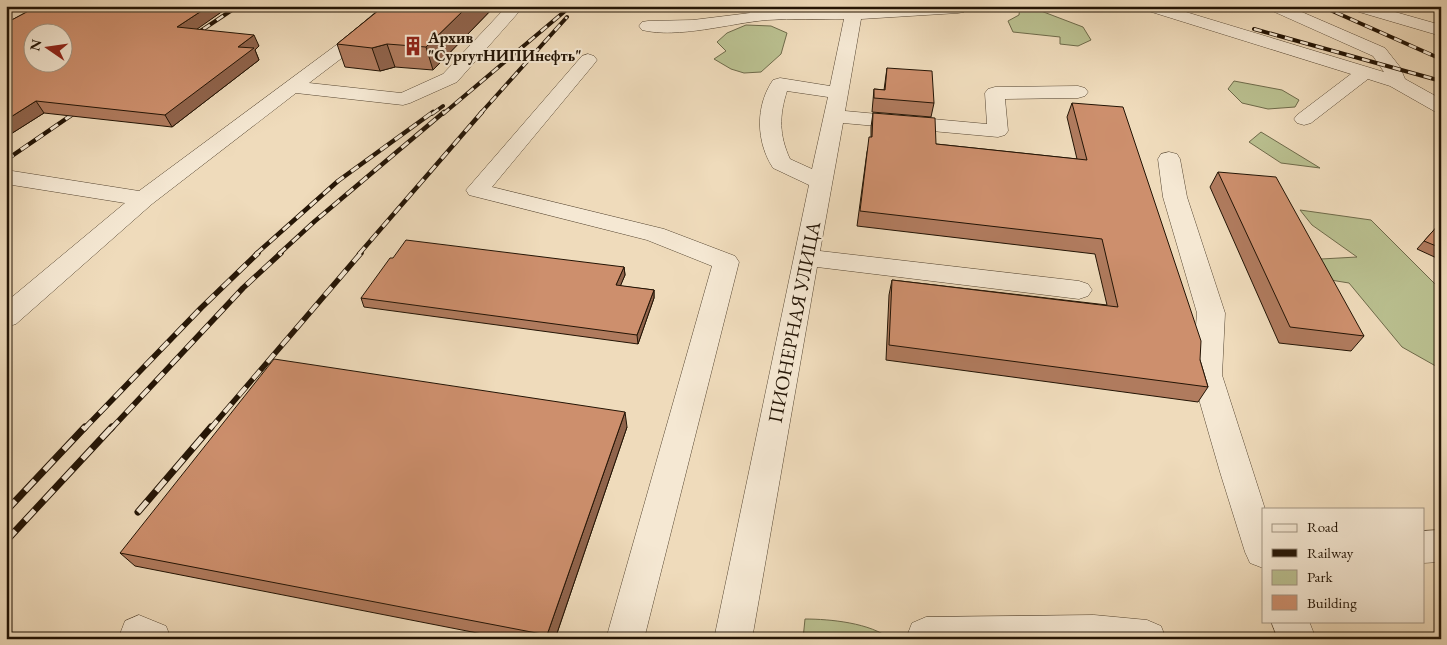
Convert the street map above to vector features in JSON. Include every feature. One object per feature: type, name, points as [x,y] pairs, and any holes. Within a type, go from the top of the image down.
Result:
[{"type":"street","points":[[6,317],[144,199],[349,44],[393,6]]},
{"type":"street","points":[[292,87],[403,99],[450,78],[516,6]]},
{"type":"street","points":[[750,6],[767,15]]},
{"type":"street","points":[[1148,6],[1397,82],[1441,107]]},
{"type":"street","points":[[1274,6],[1379,52],[1391,67],[1397,82]]},
{"type":"street","points":[[1355,6],[1441,31]]},
{"type":"street","points":[[648,26],[718,24],[767,15],[855,10],[879,14],[958,8]]},
{"type":"street","name":"ПИОНЕРНАЯ УЛИЦА","points":[[733,639],[855,10]]},
{"type":"street","points":[[588,60],[477,190],[655,234],[726,262],[625,639]]},
{"type":"street","points":[[1304,119],[1366,72]]},
{"type":"street","points":[[821,182],[781,163],[770,139],[770,111],[780,84],[836,105],[998,131],[995,93],[1078,92]]},
{"type":"street","points":[[1169,160],[1174,197],[1211,313],[1207,375],[1236,472],[1262,549]]},
{"type":"street","points":[[6,177],[144,199]]},
{"type":"street","points":[[806,258],[1079,290]]},
{"type":"street","points":[[1424,547],[1441,546]]},
{"type":"street","points":[[1290,622],[1297,639]]},
{"type":"street","points":[[926,636],[1094,634],[1146,639]]},
{"type":"green space","points":[[1020,6],[1041,11],[1083,27],[1091,40],[1078,46],[1060,44],[1060,37],[1013,32],[1008,21],[1019,15]]},
{"type":"green space","points":[[746,25],[771,26],[787,33],[781,54],[761,72],[744,73],[731,69],[714,59],[726,51],[717,42],[727,33]]},
{"type":"green space","points":[[1234,81],[1282,90],[1299,100],[1295,107],[1268,109],[1242,103],[1228,89]]},
{"type":"green space","points":[[1261,132],[1320,168],[1281,163],[1249,142]]},
{"type":"green space","points":[[1300,210],[1371,220],[1441,290],[1441,369],[1402,347],[1349,283],[1312,277],[1303,260],[1357,257],[1312,225]]},
{"type":"green space","points":[[805,619],[850,623],[872,629],[890,639],[803,639]]},
{"type":"building","points":[[38,6],[209,6],[177,27],[254,35],[238,47],[254,48],[165,115],[36,101],[6,120],[6,23]]},
{"type":"building","points":[[384,6],[468,6],[426,47],[387,44],[372,48],[337,44]]},
{"type":"building","points":[[887,68],[932,71],[934,103],[874,98],[874,89],[885,90]]},
{"type":"building","points":[[1072,103],[1123,107],[1201,341],[1200,360],[1208,387],[889,345],[892,280],[1118,307],[1102,239],[860,211],[869,137],[872,137],[873,113],[935,118],[936,144],[1087,160]]},
{"type":"building","points":[[1218,172],[1276,177],[1364,336],[1290,327]]},
{"type":"building","points":[[1441,222],[1441,248],[1424,241]]},
{"type":"building","points":[[406,240],[624,267],[616,285],[654,290],[637,335],[361,298],[390,258],[393,258]]},
{"type":"building","points":[[274,359],[625,412],[547,635],[120,553]]},
{"type":"railway","points":[[190,38],[238,6]]},
{"type":"railway","points":[[443,114],[571,6]]},
{"type":"railway","points":[[1321,6],[1441,59]]},
{"type":"railway","points":[[480,114],[567,17]]},
{"type":"railway","points":[[1254,29],[1441,81]]},
{"type":"railway","points":[[432,114],[443,106]]},
{"type":"railway","points":[[75,114],[83,108]]},
{"type":"railway","points":[[6,160],[76,112]]},
{"type":"railway","points":[[256,254],[338,181],[433,112]]},
{"type":"railway","points":[[279,254],[315,221],[444,112]]},
{"type":"railway","points":[[359,254],[482,112]]},
{"type":"railway","points":[[84,429],[201,308],[258,253]]},
{"type":"railway","points":[[111,429],[243,288],[281,253]]},
{"type":"railway","points":[[210,429],[361,253]]},
{"type":"railway","points":[[6,511],[85,427]]},
{"type":"railway","points":[[6,541],[112,427]]},
{"type":"railway","points":[[138,512],[211,427]]},
{"type":"place","name":"Архив \"СургутНИПИнефть\"","points":[[413,46]]}]
